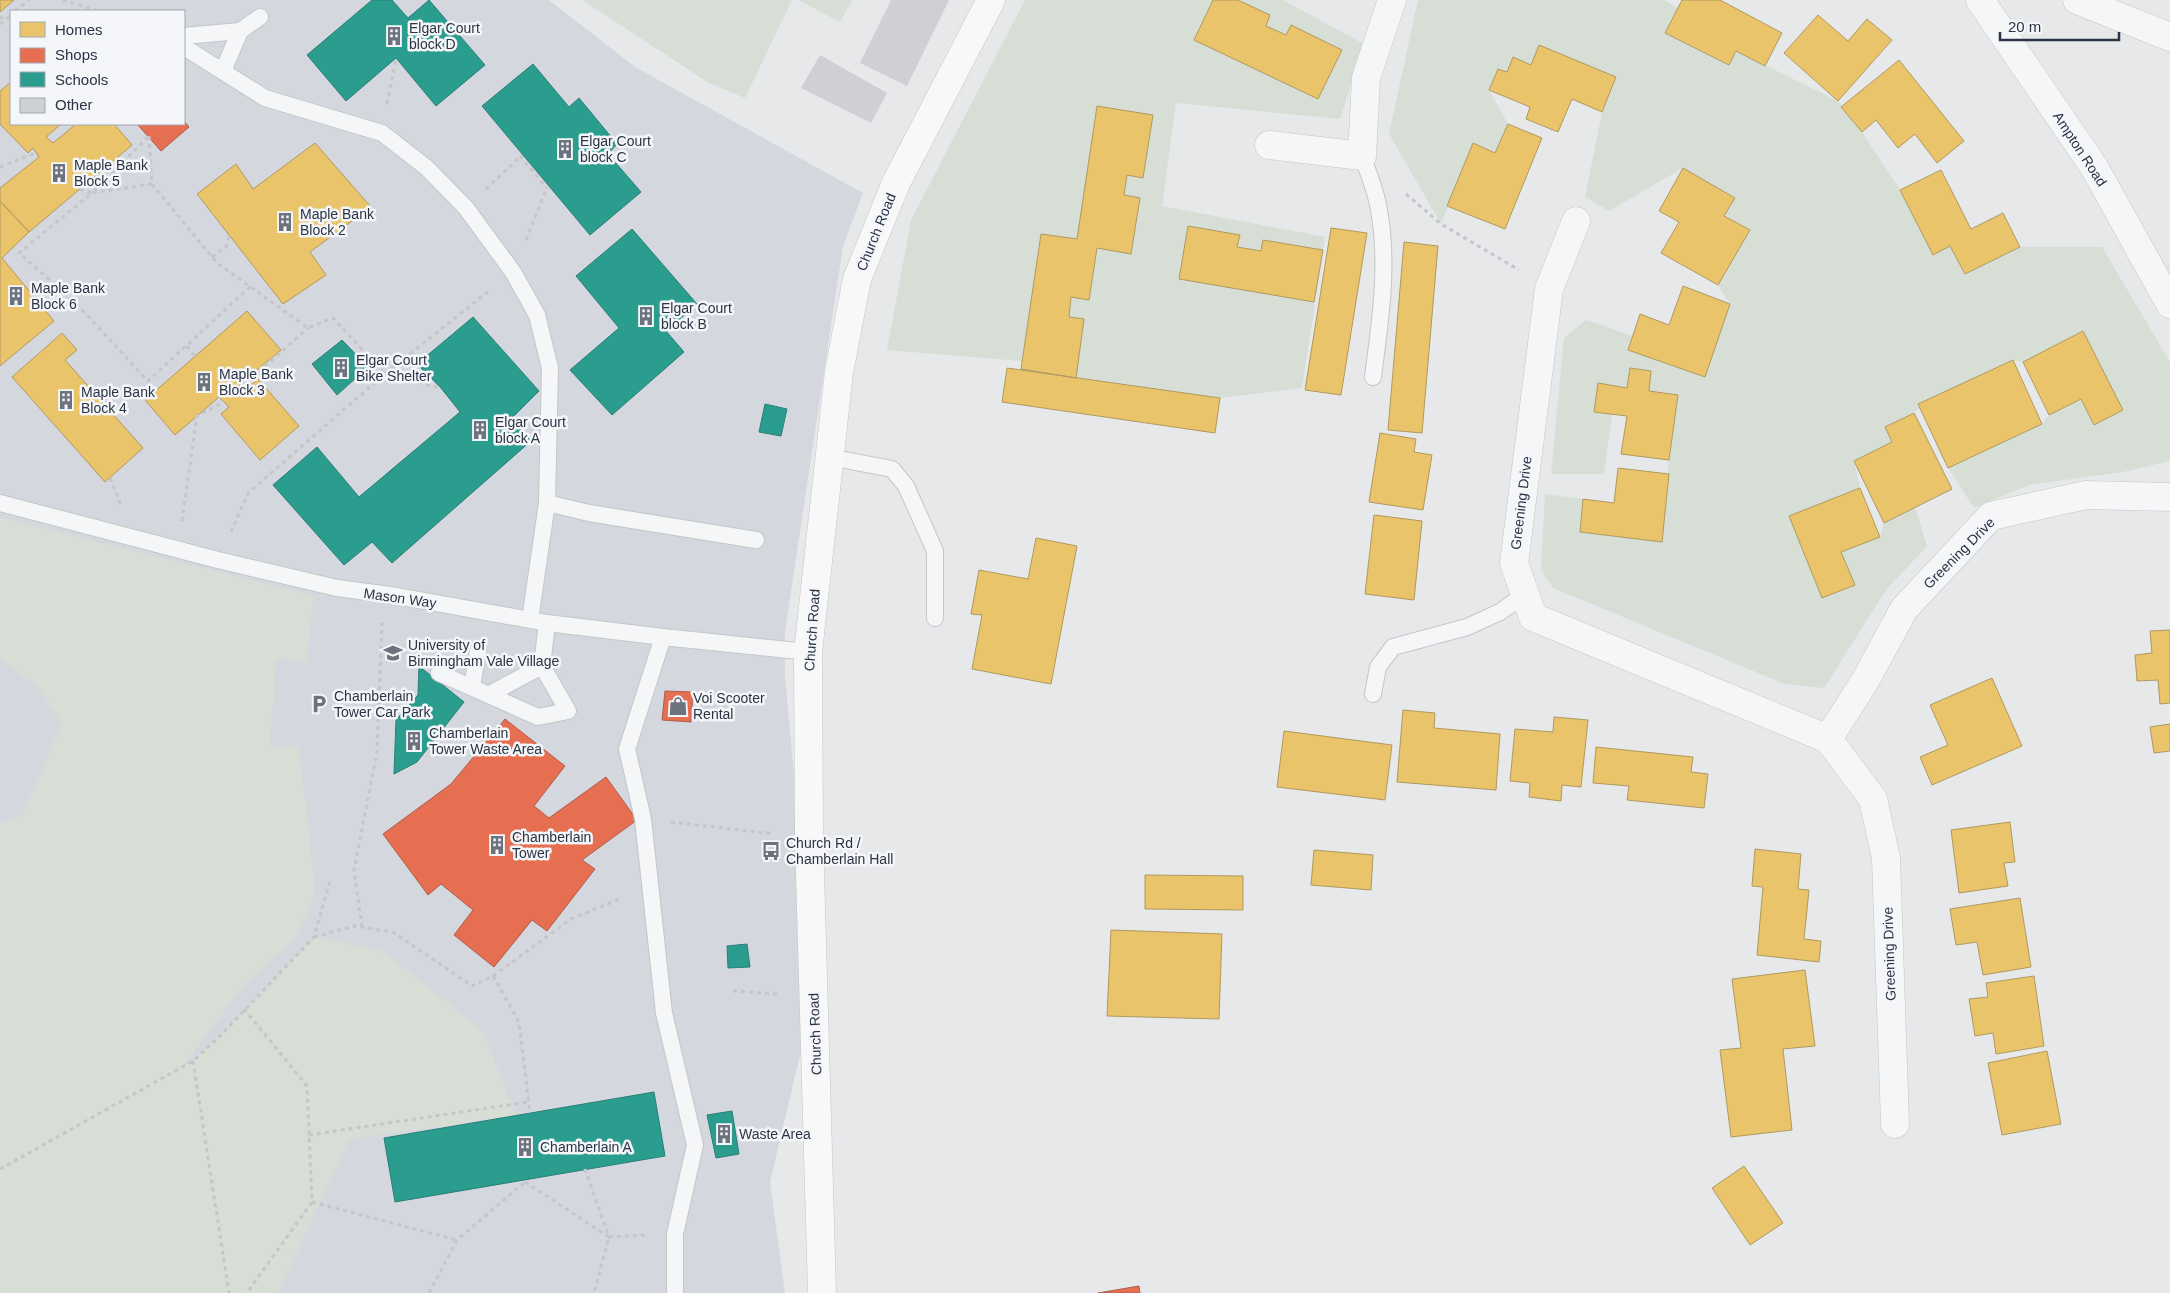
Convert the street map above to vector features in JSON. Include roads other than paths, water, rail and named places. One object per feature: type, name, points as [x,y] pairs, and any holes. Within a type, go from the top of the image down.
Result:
[{"type":"main road","name":"Church Road","points":[[822,1293],[809,838],[808,652],[839,372],[857,279],[896,183],[991,0]]},
{"type":"street","points":[[1269,146],[1362,156],[1366,78],[1392,0]]},
{"type":"street","name":"Ampton Road","points":[[1980,0],[2094,167],[2170,304]]},
{"type":"street","points":[[2077,0],[2170,37]]},
{"type":"street","name":"Greening Drive","points":[[1576,221],[1549,289],[1514,563],[1533,617],[1828,739],[1873,799],[1886,858],[1895,1124]]},
{"type":"street","name":"Greening Drive","points":[[1828,739],[1865,681],[1904,609],[1991,516],[2086,495],[2170,497]]},
{"type":"lane","points":[[185,36],[240,31],[260,17]]},
{"type":"lane","points":[[223,71],[240,31]]},
{"type":"lane","points":[[185,48],[265,98],[382,133],[427,168],[466,208],[513,272],[537,316],[550,368],[547,503],[530,620]]},
{"type":"lane","points":[[1362,156],[1379,209],[1384,251],[1383,294],[1373,378]]},
{"type":"lane","points":[[830,457],[892,469],[906,486],[936,551],[935,618]]},
{"type":"lane","points":[[547,503],[589,513],[756,540]]},
{"type":"lane","name":"Mason Way","points":[[0,504],[336,588],[530,620],[663,637],[808,652]]},
{"type":"lane","points":[[1373,694],[1378,667],[1393,647],[1467,627],[1500,612],[1525,594]]},
{"type":"lane","points":[[439,674],[538,717],[568,711],[542,666],[547,622]]},
{"type":"lane","points":[[663,637],[626,749],[643,819],[664,1013],[695,1145],[675,1234],[675,1293]]},
{"type":"lane","points":[[472,687],[478,651]]},
{"type":"lane","points":[[488,695],[542,666]]},
{"type":"place","name":"Elgar Court block D","points":[[394,36]]},
{"type":"place","name":"Elgar Court block C","points":[[565,149]]},
{"type":"place","name":"Maple Bank Block 5","points":[[59,173]]},
{"type":"place","name":"Maple Bank Block 2","points":[[285,222]]},
{"type":"place","name":"Maple Bank Block 6","points":[[16,296]]},
{"type":"place","name":"Elgar Court block B","points":[[646,316]]},
{"type":"place","name":"Elgar Court Bike Shelter","points":[[341,368]]},
{"type":"place","name":"Maple Bank Block 3","points":[[204,382]]},
{"type":"place","name":"Maple Bank Block 4","points":[[66,400]]},
{"type":"place","name":"Elgar Court block A","points":[[480,430]]},
{"type":"place","name":"University of Birmingham Vale Village","points":[[393,653]]},
{"type":"place","name":"Chamberlain Tower Car Park","points":[[319,704]]},
{"type":"place","name":"Voi Scooter Rental","points":[[678,706]]},
{"type":"place","name":"Chamberlain Tower Waste Area","points":[[414,741]]},
{"type":"place","name":"Chamberlain Tower","points":[[497,845]]},
{"type":"place","name":"Church Rd / Chamberlain Hall","points":[[771,851]]},
{"type":"place","name":"Waste Area","points":[[724,1134]]},
{"type":"place","name":"Chamberlain A","points":[[525,1147]]}]
